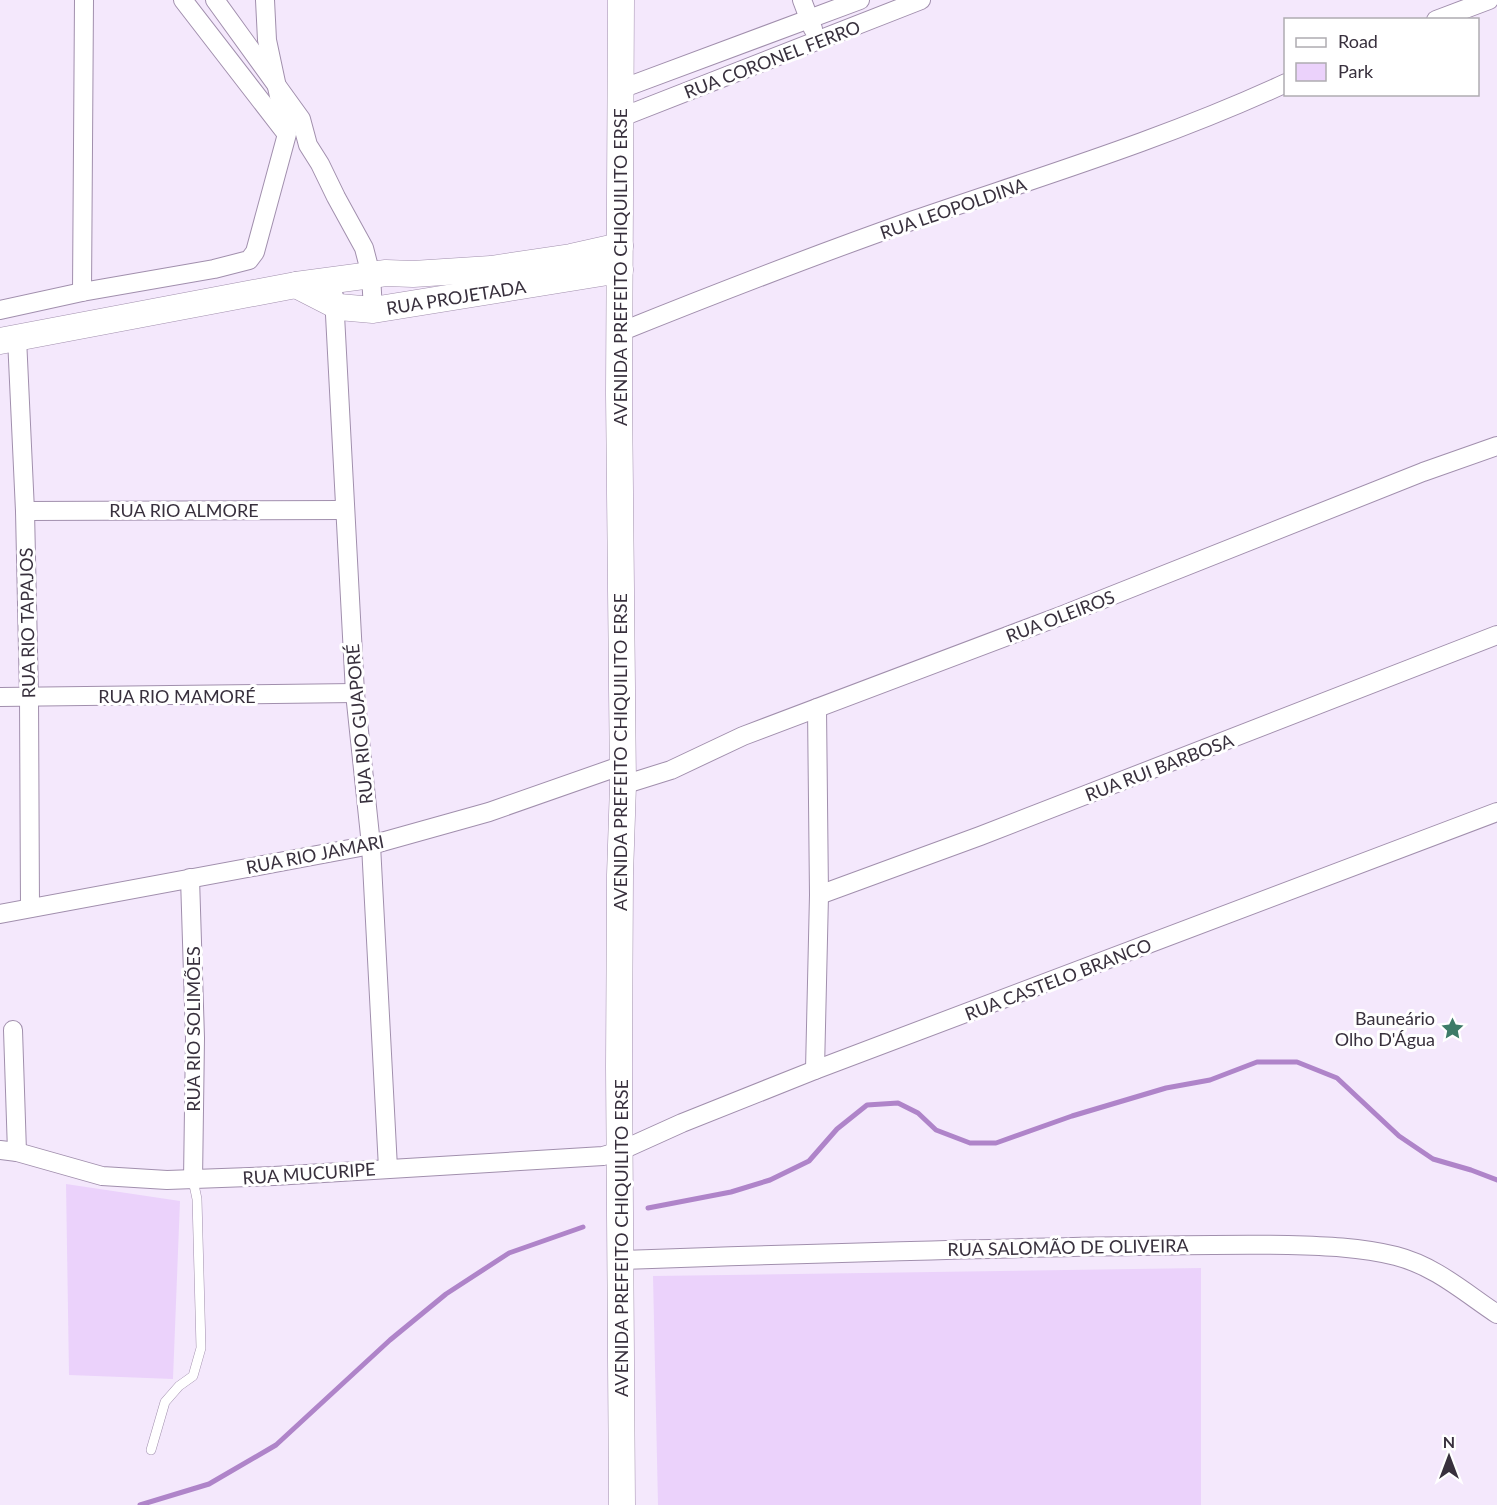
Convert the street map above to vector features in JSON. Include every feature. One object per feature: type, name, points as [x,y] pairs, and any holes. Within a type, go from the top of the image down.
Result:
[{"type":"street","points":[[82,292],[84,0]]},
{"type":"street","points":[[183,0],[287,134],[308,145]]},
{"type":"street","points":[[215,0],[301,119],[308,145],[360,240],[369,261],[373,310]]},
{"type":"street","points":[[0,310],[82,292],[214,269],[249,260],[255,252],[287,134],[267,40],[265,0]]},
{"type":"street","name":"AVENIDA PREFEITO CHIQUILITO ERSE","points":[[621,0],[622,1505]]},
{"type":"street","points":[[802,0],[817,41]]},
{"type":"street","name":"RUA CORONEL FERRO","points":[[621,89],[808,19],[827,6],[860,0]]},
{"type":"street","name":"RUA CORONEL FERRO","points":[[622,117],[921,0]]},
{"type":"street","points":[[1442,18],[1489,0]]},
{"type":"street","points":[[827,6],[837,33]]},
{"type":"street","name":"RUA LEOPOLDINA","points":[[620,332],[804,259],[1141,143],[1202,120],[1284,84]]},
{"type":"street","name":"RUA PROJETADA","points":[[9,339],[332,280],[386,273],[413,274],[491,269],[571,257],[620,258]]},
{"type":"street","name":"RUA PROJETADA","points":[[296,285],[335,306],[373,310],[620,258]]},
{"type":"street","name":"RUA RIO GUAPORÉ","points":[[332,280],[355,693],[371,845],[388,1168]]},
{"type":"street","name":"RUA RIO TAPAJOS","points":[[9,339],[25,511],[30,908]]},
{"type":"street","name":"RUA OLEIROS","points":[[623,775],[671,770],[744,736],[1052,619],[1424,472],[1497,446]]},
{"type":"street","name":"RUA RIO ALMORE","points":[[25,511],[344,510]]},
{"type":"street","name":"RUA RUI BARBOSA","points":[[819,895],[991,831],[1497,635]]},
{"type":"street","name":"RUA RIO MAMORÉ","points":[[0,697],[355,693]]},
{"type":"street","points":[[815,1070],[819,895],[817,708]]},
{"type":"street","name":"RUA RIO JAMARI","points":[[0,914],[371,845],[623,775]]},
{"type":"street","name":"RUA CASTELO BRANCO","points":[[620,1151],[682,1123],[815,1070],[1497,812]]},
{"type":"street","name":"RUA RIO SOLIMÕES","points":[[190,878],[195,1038],[193,1180]]},
{"type":"street","points":[[9,1151],[13,1030]]},
{"type":"street","name":"RUA MUCURIPE","points":[[9,1151],[102,1176],[139,1180],[193,1180],[563,1159],[603,1156],[620,1151]]},
{"type":"street","name":"RUA SALOMÃO DE OLIVEIRA","points":[[622,1260],[855,1251],[1085,1246],[1254,1244],[1333,1246],[1369,1250],[1415,1262],[1457,1285],[1497,1314]]},
{"type":"lane","points":[[151,1450],[165,1402],[179,1386],[193,1376],[201,1348],[197,1199],[193,1180]]},
{"type":"green space","points":[[66,1184],[180,1201],[173,1379],[69,1375]]},
{"type":"green space","points":[[1201,1268],[1201,1505],[658,1505],[653,1276]]},
{"type":"waterway","points":[[648,1208],[731,1192],[770,1180],[809,1161],[837,1129],[867,1105],[898,1103],[918,1113],[936,1130],[970,1143],[996,1143],[1072,1116],[1166,1088],[1210,1080],[1257,1062],[1297,1062],[1337,1078],[1399,1136],[1433,1159],[1497,1180]]},
{"type":"waterway","points":[[140,1505],[209,1484],[276,1445],[390,1340],[446,1294],[509,1253],[583,1227]]},
{"type":"place","name":"Bauneário Olho D'Água","points":[[1453,1028]]}]
